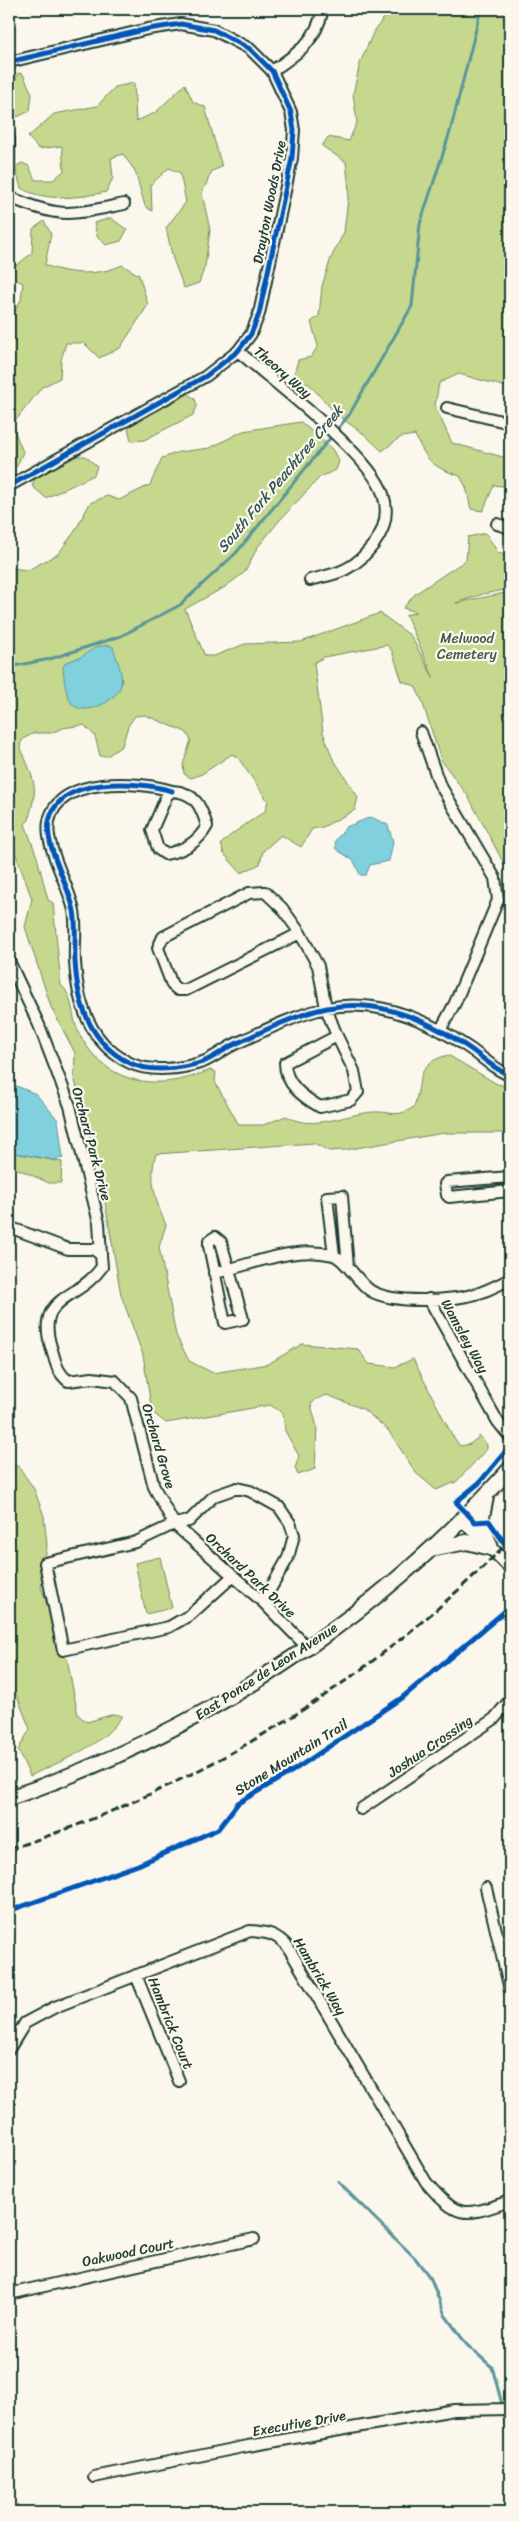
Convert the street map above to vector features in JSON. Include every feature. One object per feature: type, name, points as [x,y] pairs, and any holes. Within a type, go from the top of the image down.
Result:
[{"type":"main road","name":"East Ponce de Leon Avenue","points":[[9,1798],[57,1782],[145,1744],[196,1717],[308,1648],[372,1600],[432,1549],[487,1495],[510,1469]]},
{"type":"main road","points":[[487,1495],[482,1508],[481,1522],[491,1548]]},
{"type":"main road","points":[[432,1549],[467,1542],[491,1548]]},
{"type":"street","points":[[272,72],[309,42],[319,27],[323,9]]},
{"type":"street","name":"Drayton Woods Drive","points":[[9,62],[148,29],[181,24],[214,30],[250,49],[272,72],[291,112],[294,130],[292,158],[258,314],[251,334],[238,351],[206,376],[9,486]]},
{"type":"street","points":[[9,138],[9,166]]},
{"type":"street","points":[[9,197],[39,210],[59,214],[74,214],[124,204]]},
{"type":"street","name":"Theory Way","points":[[238,351],[340,440],[370,470],[383,494],[387,518],[378,539],[361,560],[345,570],[310,580]]},
{"type":"street","points":[[447,408],[510,423]]},
{"type":"street","points":[[497,524],[510,528]]},
{"type":"street","points":[[421,732],[439,783],[495,878],[498,900],[459,994],[441,1029]]},
{"type":"street","points":[[172,791],[167,795],[152,830],[158,849],[165,854],[179,851],[199,839],[207,826],[201,808],[194,797],[182,791],[172,791],[158,786],[124,782],[83,789],[65,798],[56,807],[49,822],[52,851],[65,880],[75,917],[76,972],[81,1001],[91,1030],[109,1051],[132,1064],[163,1069],[202,1062],[232,1046],[326,1008],[353,1005],[380,1007],[441,1029],[509,1075]]},
{"type":"street","points":[[300,933],[186,990],[178,990],[172,985],[158,948],[163,937],[179,927],[249,893],[265,892],[282,908],[300,933],[318,966],[326,1008],[354,1072],[358,1092],[351,1100],[320,1107],[302,1097],[294,1088],[285,1069],[285,1063],[337,1036]]},
{"type":"street","name":"Orchard Park Drive","points":[[9,961],[39,1025],[70,1106],[99,1223],[101,1254]]},
{"type":"street","points":[[510,1177],[448,1182],[445,1184],[449,1196],[510,1190]]},
{"type":"street","points":[[334,1255],[327,1197],[342,1196],[348,1268]]},
{"type":"street","points":[[9,1227],[68,1249],[93,1249],[101,1254]]},
{"type":"street","points":[[215,1237],[221,1242],[230,1269],[243,1319],[225,1323],[209,1246],[209,1242],[215,1237]]},
{"type":"street","points":[[214,1273],[265,1258],[294,1253],[334,1255],[370,1290],[387,1298],[429,1299],[476,1294],[510,1279]]},
{"type":"street","name":"Orchard Grove","points":[[101,1254],[102,1267],[94,1279],[60,1301],[50,1313],[46,1330],[59,1374],[68,1381],[92,1378],[115,1381],[131,1398],[154,1487],[174,1524]]},
{"type":"street","name":"Wamsley Way","points":[[429,1299],[494,1416],[510,1437]]},
{"type":"street","points":[[233,1576],[190,1615],[169,1626],[63,1650],[45,1563],[136,1542],[174,1524],[189,1521],[214,1496],[237,1488],[250,1491],[279,1507],[290,1523],[294,1535],[288,1558],[263,1602]]},
{"type":"street","points":[[462,1519],[510,1567]]},
{"type":"street","name":"Orchard Park Drive","points":[[174,1524],[263,1602],[308,1648]]},
{"type":"street","name":"Joshua Crossing","points":[[361,1809],[494,1719],[510,1700]]},
{"type":"street","points":[[486,1888],[509,1978],[510,1990]]},
{"type":"street","name":"Hambrick Way","points":[[9,2049],[25,2023],[55,2007],[250,1930],[268,1932],[279,1937],[288,1947],[426,2182],[444,2204],[458,2212],[472,2214],[510,2201]]},
{"type":"street","name":"Hambrick Court","points":[[136,1975],[179,2081]]},
{"type":"street","name":"Oakwood Court","points":[[9,2294],[254,2239]]},
{"type":"street","name":"Executive Drive","points":[[94,2477],[248,2446],[454,2410],[510,2409]]},
{"type":"green space","points":[[390,9],[510,9],[510,203],[505,220],[510,226],[510,388],[459,374],[439,383],[435,406],[452,443],[510,459],[510,487],[494,485],[483,511],[471,509],[466,487],[460,476],[432,462],[423,451],[415,435],[401,437],[382,451],[364,434],[337,415],[309,384],[292,381],[298,360],[311,357],[318,346],[311,322],[319,316],[322,286],[331,258],[344,232],[349,190],[346,162],[322,146],[328,137],[349,141],[357,122],[353,94],[360,63],[373,33]]},
{"type":"green space","points":[[18,73],[23,74],[32,94],[30,111],[17,117],[9,98]]},
{"type":"green space","points":[[134,83],[136,121],[155,113],[185,84],[193,102],[205,107],[222,167],[212,171],[202,193],[210,230],[205,266],[199,283],[184,288],[173,259],[166,228],[186,202],[180,173],[169,168],[151,184],[152,211],[145,206],[135,171],[123,154],[111,158],[113,178],[106,192],[85,196],[62,198],[30,192],[21,188],[15,167],[22,163],[29,166],[35,180],[53,180],[64,171],[62,146],[39,149],[28,137],[54,114],[97,106],[115,87]]},
{"type":"green space","points":[[111,218],[127,230],[121,241],[106,245],[97,236],[94,223]]},
{"type":"green space","points":[[44,221],[51,234],[45,265],[64,271],[84,273],[104,271],[122,265],[139,275],[148,305],[120,348],[99,358],[84,343],[66,343],[61,360],[60,378],[42,387],[12,425],[23,452],[17,466],[9,471],[9,320],[21,300],[23,283],[9,277],[9,263],[17,265],[32,253],[33,229]]},
{"type":"green space","points":[[188,394],[195,399],[197,406],[193,415],[144,440],[131,441],[128,427]]},
{"type":"green space","name":"Melwood Cemetery","points":[[301,422],[332,449],[339,461],[336,470],[320,477],[279,521],[257,548],[245,572],[225,587],[185,609],[205,656],[214,656],[245,644],[301,642],[380,613],[411,636],[434,679],[406,615],[416,612],[403,608],[415,594],[466,560],[468,537],[486,533],[498,553],[510,556],[510,589],[483,594],[456,603],[510,592],[510,875],[468,796],[441,760],[422,701],[415,686],[402,681],[392,651],[387,645],[324,657],[314,663],[323,732],[332,757],[358,797],[355,810],[323,827],[312,829],[301,847],[281,835],[263,851],[260,864],[241,873],[224,854],[221,844],[265,811],[268,801],[238,758],[232,754],[202,774],[191,778],[184,774],[183,765],[191,740],[186,732],[145,715],[135,716],[128,726],[122,746],[107,756],[100,756],[95,736],[84,725],[63,728],[51,733],[34,733],[23,739],[20,745],[34,784],[34,799],[29,820],[25,824],[37,857],[48,900],[53,903],[61,985],[70,1000],[78,1031],[89,1050],[103,1064],[118,1074],[135,1080],[153,1082],[191,1077],[210,1070],[216,1072],[215,1082],[239,1125],[263,1125],[286,1116],[296,1121],[318,1122],[362,1113],[398,1114],[408,1111],[414,1107],[425,1068],[437,1059],[448,1055],[497,1084],[510,1087],[510,1133],[444,1133],[329,1151],[314,1143],[156,1154],[154,1163],[154,1190],[166,1225],[159,1247],[176,1335],[189,1361],[213,1373],[268,1364],[302,1344],[358,1349],[369,1364],[395,1367],[413,1359],[452,1435],[460,1446],[470,1444],[480,1436],[487,1445],[487,1449],[456,1482],[436,1490],[416,1473],[388,1430],[363,1409],[327,1395],[315,1400],[311,1405],[317,1427],[315,1469],[298,1475],[295,1468],[299,1456],[285,1431],[283,1413],[270,1405],[166,1423],[152,1412],[143,1355],[121,1295],[101,1179],[74,1077],[75,1053],[51,1007],[25,927],[32,899],[9,836],[9,568],[28,570],[58,554],[75,531],[90,503],[107,496],[119,500],[150,485],[162,458],[179,452],[210,448],[243,431]]},
{"type":"green space","points":[[77,456],[85,456],[97,466],[94,475],[46,498],[32,486],[36,476]]},
{"type":"green space","points":[[9,1152],[62,1162],[61,1183],[49,1183],[9,1165]]},
{"type":"green space","points":[[13,1464],[19,1467],[34,1489],[44,1516],[47,1545],[41,1587],[68,1664],[78,1715],[87,1722],[114,1714],[122,1716],[114,1727],[93,1744],[30,1776],[18,1750],[30,1729],[13,1686],[9,1661],[9,1468]]},
{"type":"green space","points":[[160,1557],[172,1608],[146,1614],[135,1563]]},
{"type":"water","points":[[110,645],[113,647],[122,681],[118,691],[106,703],[98,706],[82,709],[75,706],[70,701],[67,693],[63,667],[66,662],[81,657],[96,647]]},
{"type":"water","points":[[371,817],[388,825],[393,842],[389,861],[370,865],[366,875],[360,875],[354,861],[336,849],[335,841],[346,827]]},
{"type":"water","points":[[9,1083],[36,1094],[58,1120],[63,1158],[54,1160],[9,1152]]},
{"type":"waterway","name":"South Fork Peachtree Creek","points":[[9,667],[50,659],[121,636],[180,605],[236,553],[349,415],[412,306],[420,224],[450,132],[481,9]]},
{"type":"waterway","points":[[338,2182],[415,2258],[431,2279],[445,2315],[467,2345],[492,2367],[502,2404],[510,2454]]},
{"type":"railway","points":[[9,1849],[79,1824],[147,1795],[214,1762],[278,1725],[340,1684],[400,1640],[457,1592],[510,1540]]},
{"type":"cycle path","points":[[9,62],[148,29],[181,24],[214,30],[250,49],[272,71],[291,112],[294,130],[292,158],[259,314],[251,334],[238,351],[206,376],[9,486]]},
{"type":"cycle path","points":[[172,791],[140,785],[121,784],[102,785],[84,789],[68,796],[56,806],[49,821],[48,831],[53,854],[74,911],[76,976],[83,1006],[88,1020],[96,1033],[116,1055],[130,1063],[147,1068],[186,1067],[207,1060],[231,1046],[278,1024],[303,1015],[327,1008],[365,1006],[383,1009],[419,1020],[453,1038],[499,1070],[510,1075]]},
{"type":"cycle path","points":[[510,1446],[479,1483],[456,1502],[475,1522],[489,1521],[510,1551]]},
{"type":"cycle path","name":"Stone Mountain Trail","points":[[9,1911],[138,1865],[218,1829],[238,1803],[294,1770],[403,1697],[510,1607]]}]
